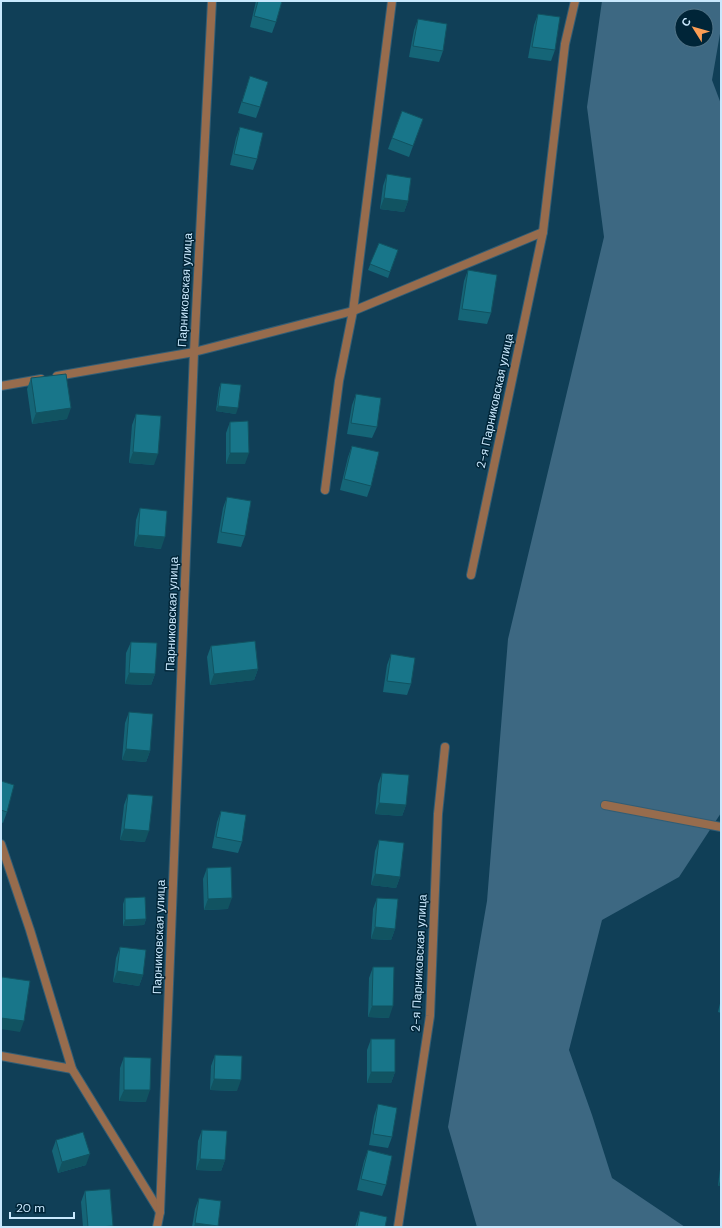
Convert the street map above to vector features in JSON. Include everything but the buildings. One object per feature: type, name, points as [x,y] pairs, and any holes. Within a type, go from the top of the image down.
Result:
[{"type":"street","name":"Парниковская улица","points":[[157,1227],[160,1212],[194,352],[212,1]]},
{"type":"street","points":[[325,490],[340,381],[353,311],[392,1]]},
{"type":"street","name":"2-я Парниковская улица","points":[[471,574],[543,232],[565,44],[575,1]]},
{"type":"street","points":[[1,386],[194,352],[353,311],[543,232]]},
{"type":"street","name":"2-я Парниковская улица","points":[[398,1227],[430,1016],[438,814],[445,747]]},
{"type":"street","points":[[605,805],[721,828]]},
{"type":"street","points":[[1,844],[30,930],[72,1069],[160,1212]]},
{"type":"street","points":[[1,1056],[72,1069]]},
{"type":"shaded area","points":[[602,1],[721,1],[721,28],[712,80],[721,104],[721,813],[679,877],[602,920],[569,1050],[612,1178],[685,1227],[477,1227],[448,1127],[487,901],[508,639],[604,237],[587,107]]}]
